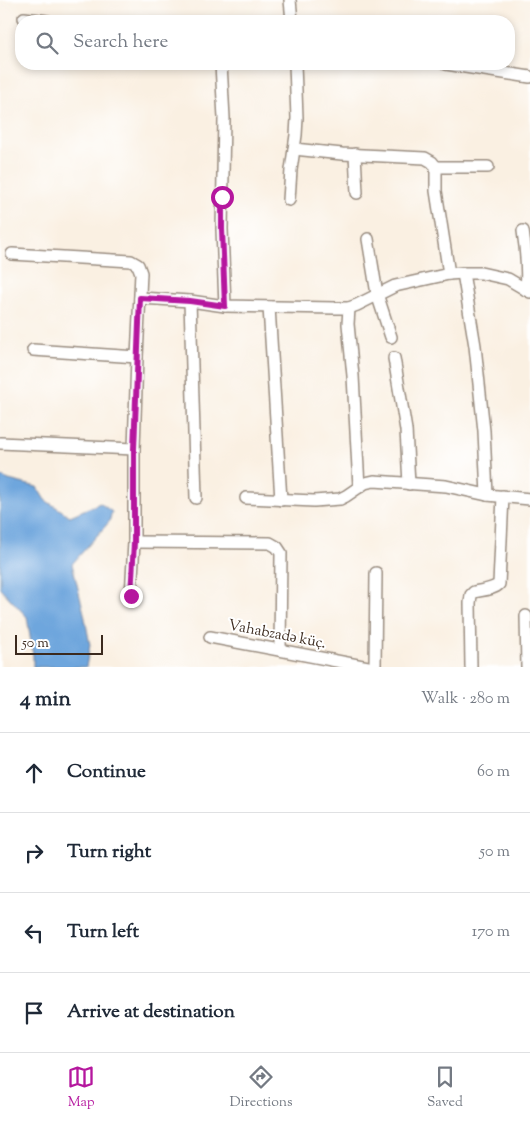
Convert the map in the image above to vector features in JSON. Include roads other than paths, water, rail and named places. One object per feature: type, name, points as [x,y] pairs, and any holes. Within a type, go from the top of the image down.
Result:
[{"type":"street","points":[[290,0],[291,15]]},
{"type":"street","points":[[221,70],[224,118],[222,229],[225,306]]},
{"type":"street","points":[[289,200],[297,118],[295,70]]},
{"type":"street","points":[[485,70],[530,77]]},
{"type":"street","points":[[294,148],[425,158],[432,162],[436,167],[436,191],[449,274]]},
{"type":"street","points":[[355,154],[357,193]]},
{"type":"street","points":[[436,167],[488,167]]},
{"type":"street","points":[[523,231],[528,291]]},
{"type":"street","points":[[368,239],[377,294],[391,337]]},
{"type":"street","points":[[12,254],[131,261],[138,265],[141,273],[134,449],[134,542],[131,596]]},
{"type":"street","points":[[463,273],[475,346],[484,431],[487,495]]},
{"type":"street","points":[[140,298],[190,301],[225,306],[349,308],[395,286],[449,274],[463,273],[481,273],[508,279],[528,291]]},
{"type":"street","points":[[190,301],[196,498]]},
{"type":"street","points":[[269,307],[281,500]]},
{"type":"street","points":[[349,308],[348,324],[363,485]]},
{"type":"street","points":[[33,350],[137,357]]},
{"type":"street","points":[[394,358],[406,430],[409,484]]},
{"type":"street","points":[[0,443],[134,449]]},
{"type":"street","points":[[246,498],[314,501],[340,499],[363,485],[374,481],[446,486],[487,495],[530,499]]},
{"type":"street","points":[[471,667],[470,595],[474,592],[496,587],[499,584],[503,496]]},
{"type":"street","points":[[134,542],[270,543],[277,547],[280,553],[280,650]]},
{"type":"street","points":[[375,667],[376,573]]},
{"type":"street","points":[[526,616],[527,667]]},
{"type":"street","name":"Vahabzadə küç.","points":[[210,637],[368,667]]},
{"type":"water","points":[[0,476],[37,487],[45,500],[70,516],[100,503],[112,512],[109,522],[72,564],[90,645],[86,667],[33,667],[27,617],[0,588]]}]
